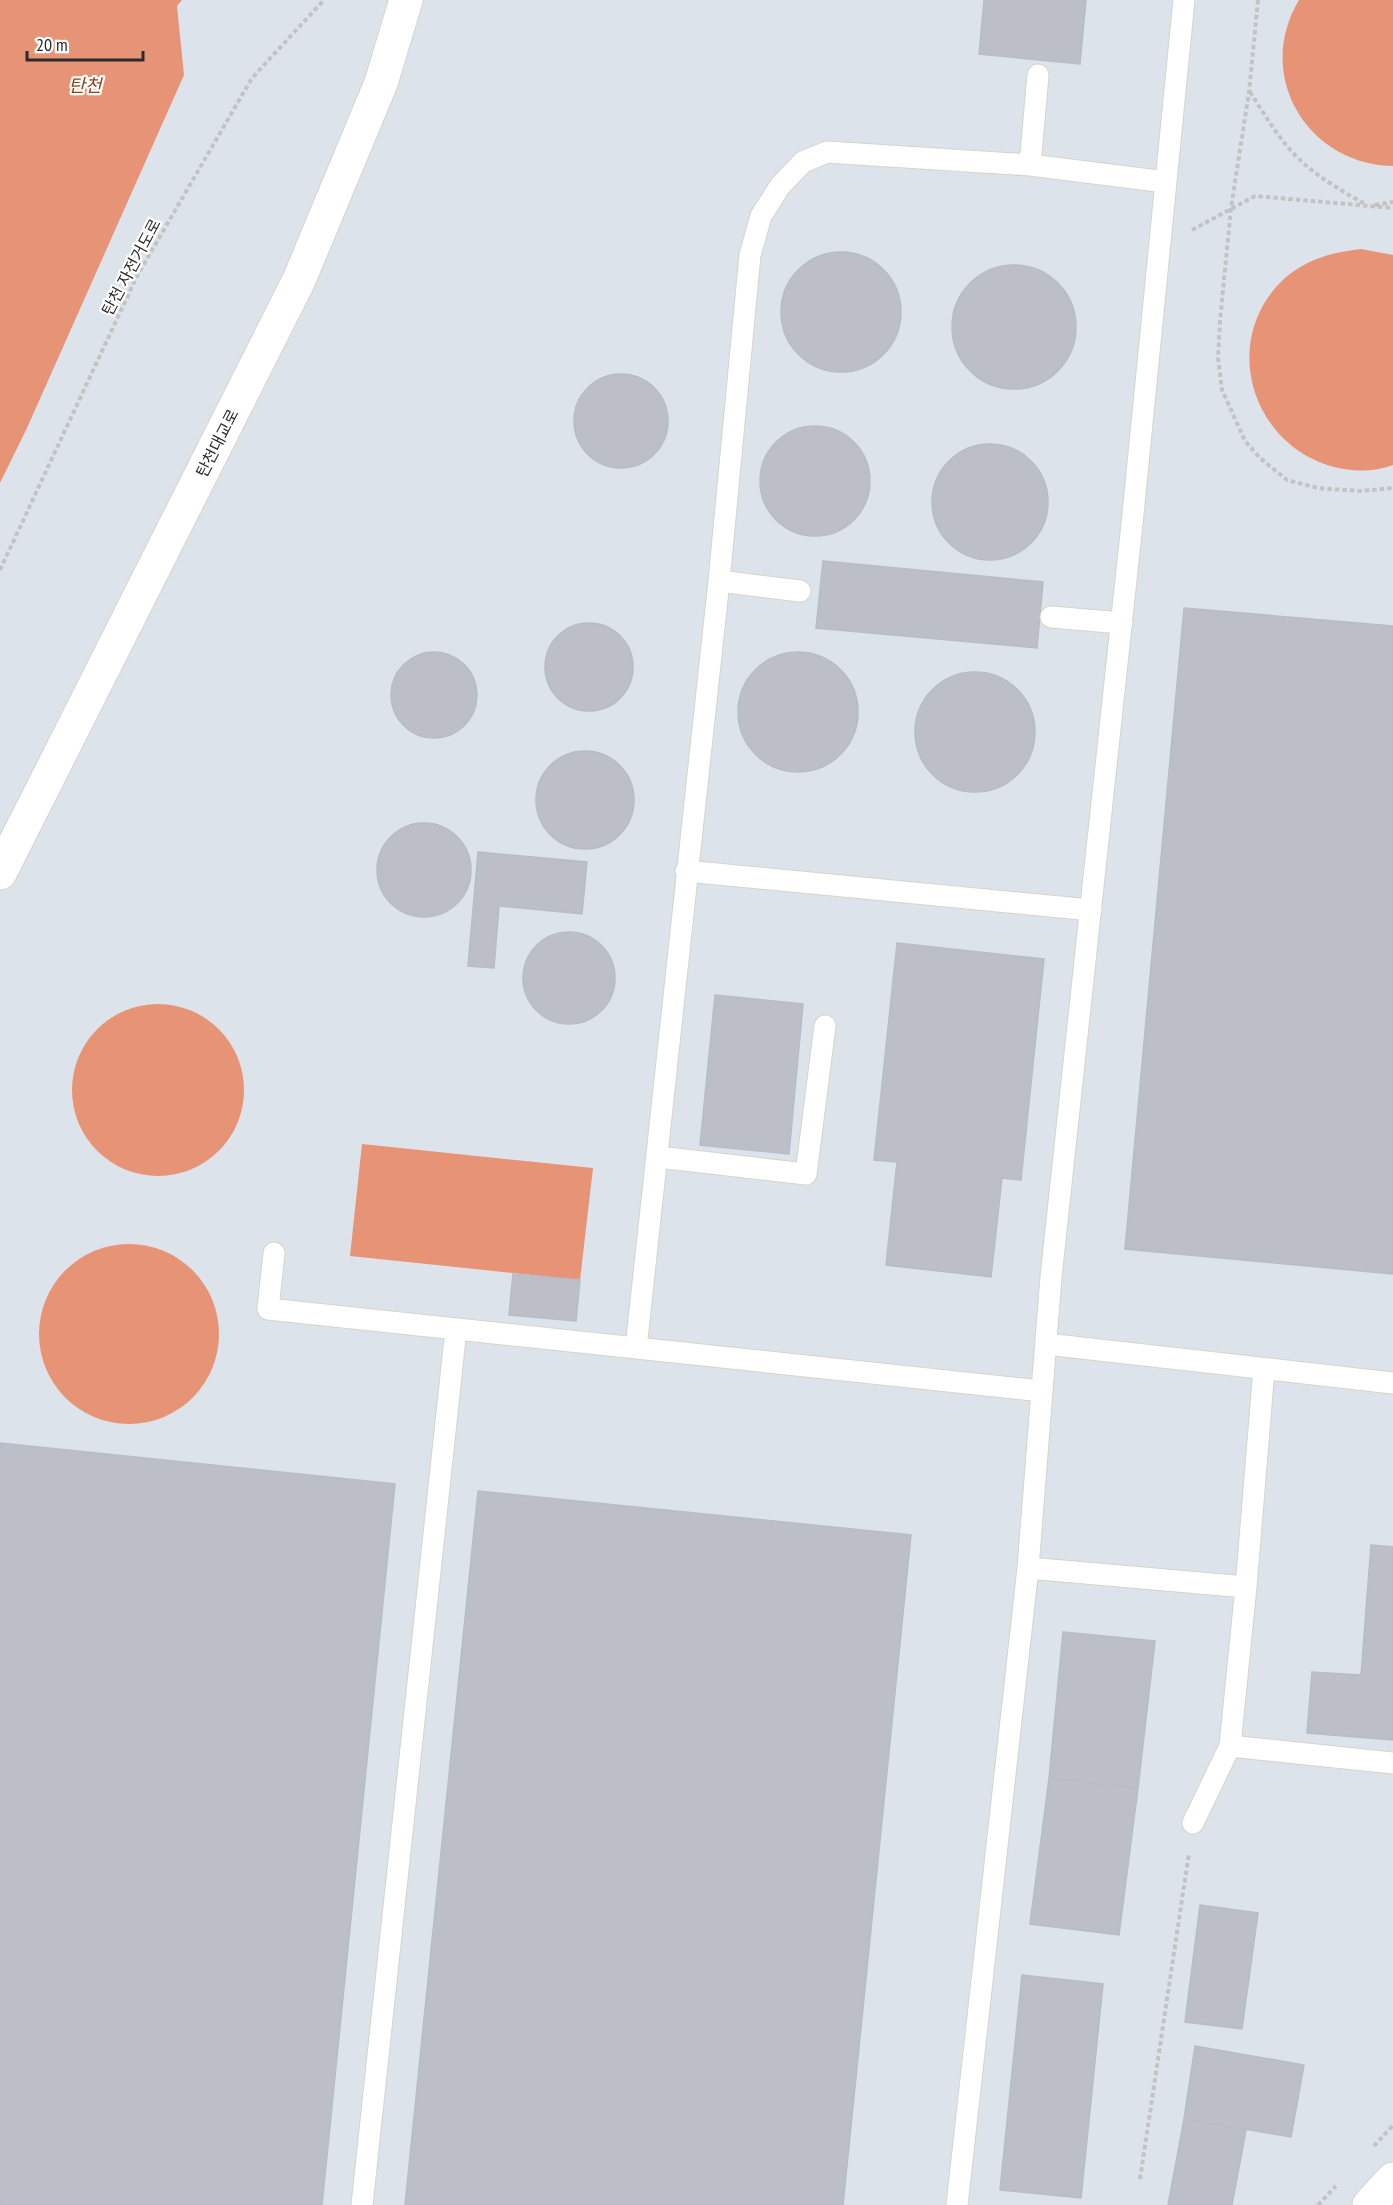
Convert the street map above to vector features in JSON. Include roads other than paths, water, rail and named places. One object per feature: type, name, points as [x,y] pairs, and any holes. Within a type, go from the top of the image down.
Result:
[{"type":"street","name":"탄천대교로","points":[[0,873],[299,280],[381,83],[405,0]]},
{"type":"street","points":[[1369,2205],[1393,2179]]},
{"type":"lane","points":[[957,2205],[1029,1568],[1046,1344],[1122,623],[1184,0]]},
{"type":"lane","points":[[1030,165],[1038,75]]},
{"type":"lane","points":[[636,1348],[719,581],[750,255],[761,216],[780,186],[803,162],[827,152],[1030,165],[1166,182]]},
{"type":"lane","points":[[719,581],[800,591]]},
{"type":"lane","points":[[1051,617],[1122,623]]},
{"type":"lane","points":[[687,871],[1090,910]]},
{"type":"lane","points":[[658,1157],[806,1174],[825,1026]]},
{"type":"lane","points":[[274,1253],[268,1309],[1042,1391]]},
{"type":"lane","points":[[362,2205],[456,1329]]},
{"type":"lane","points":[[1046,1344],[1393,1383]]},
{"type":"lane","points":[[1193,1823],[1230,1746],[1264,1369]]},
{"type":"lane","points":[[1029,1568],[1246,1587]]},
{"type":"lane","points":[[1230,1746],[1393,1763]]},
{"type":"water","name":"탄천","points":[[0,0],[182,0],[177,6],[184,75],[27,428],[0,483]]},
{"type":"water","points":[[1299,0],[1393,0],[1393,166],[1362,161],[1336,150],[1314,132],[1297,110],[1286,85],[1283,57],[1287,29]]},
{"type":"water","points":[[1361,249],[1393,255],[1393,465],[1378,469],[1349,470],[1334,467],[1305,455],[1282,437],[1264,413],[1253,387],[1249,358],[1253,330],[1265,302],[1285,278],[1302,266],[1321,258]]},
{"type":"water","points":[[158,1004],[191,1011],[219,1029],[237,1057],[244,1090],[237,1123],[219,1151],[191,1169],[158,1176],[125,1169],[97,1151],[79,1123],[72,1090],[79,1057],[97,1029],[125,1011]]},
{"type":"water","points":[[362,1144],[593,1168],[580,1280],[350,1256]]},
{"type":"water","points":[[129,1244],[163,1251],[179,1259],[193,1270],[204,1284],[212,1300],[219,1334],[212,1368],[204,1384],[193,1398],[179,1409],[163,1417],[129,1424],[95,1417],[79,1409],[65,1398],[54,1384],[46,1368],[39,1334],[46,1300],[54,1284],[65,1270],[79,1259],[95,1251]]}]
